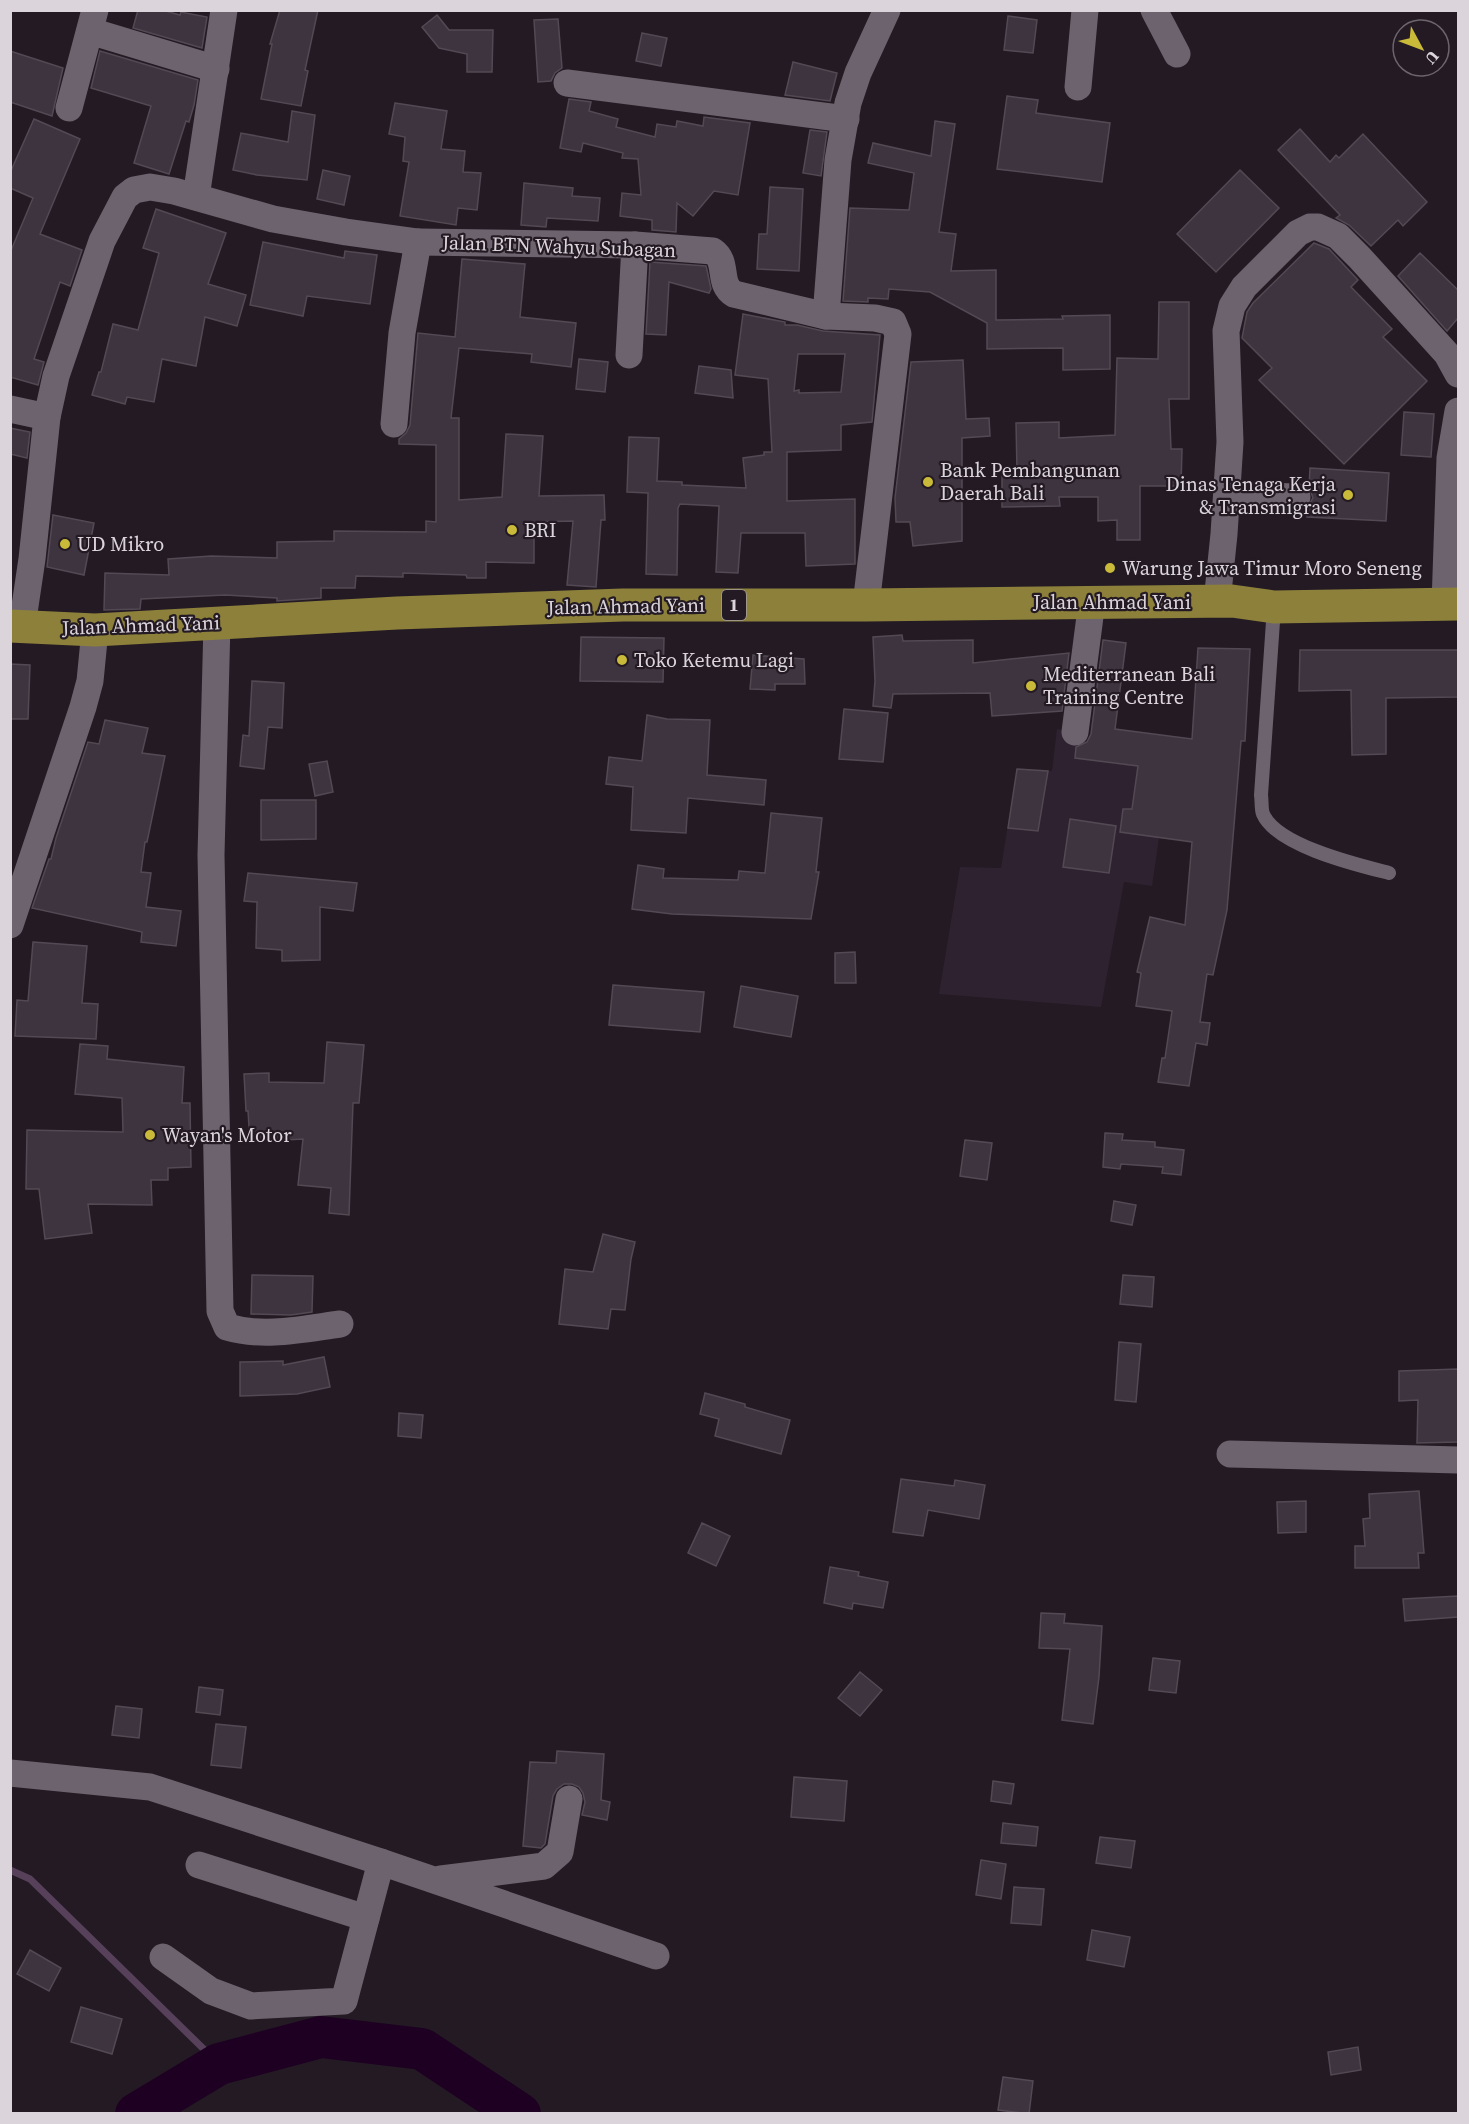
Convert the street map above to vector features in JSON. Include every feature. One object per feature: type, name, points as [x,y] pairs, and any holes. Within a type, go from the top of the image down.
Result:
[{"type":"highway","name":"Jalan Ahmad Yani","points":[[16,626],[95,630],[397,613],[623,605],[866,605],[1092,601],[1232,601],[1274,607],[1452,604]]},
{"type":"street","points":[[196,197],[224,10]]},
{"type":"street","points":[[826,316],[838,160],[848,103],[858,73],[887,10]]},
{"type":"street","points":[[1078,87],[1085,10]]},
{"type":"street","points":[[1155,10],[1178,54]]},
{"type":"street","points":[[69,108],[92,20],[216,69]]},
{"type":"street","points":[[567,83],[846,118]]},
{"type":"street","name":"Jalan BTN Wahyu Subagan","points":[[16,626],[32,559],[47,417],[56,376],[102,241],[125,197],[134,190],[150,187],[196,197],[273,219],[418,242],[635,245],[713,251],[722,262],[724,284],[728,290],[826,316],[875,318],[893,322],[898,334],[866,605]]},
{"type":"street","points":[[1217,602],[1230,442],[1226,332],[1228,319],[1232,306],[1244,287],[1298,233],[1310,227],[1318,227],[1338,236],[1359,256],[1447,354],[1458,374]]},
{"type":"street","points":[[394,424],[402,333],[418,242]]},
{"type":"street","points":[[629,355],[635,245]]},
{"type":"street","points":[[10,409],[47,417]]},
{"type":"street","points":[[1452,604],[1454,458],[1458,411]]},
{"type":"street","points":[[1227,495],[1297,497]]},
{"type":"street","points":[[1075,732],[1092,601]]},
{"type":"street","points":[[216,623],[211,855],[220,1311],[227,1328],[243,1332],[281,1332],[340,1324]]},
{"type":"street","points":[[10,925],[83,707],[90,681],[95,630]]},
{"type":"street","points":[[1230,1454],[1458,1460]]},
{"type":"street","points":[[10,1773],[150,1787],[381,1862],[656,1956]]},
{"type":"street","points":[[434,1880],[544,1866],[560,1852],[569,1799]]},
{"type":"street","points":[[163,1957],[211,1991],[251,2006],[344,2001],[381,1862]]},
{"type":"street","points":[[199,1865],[366,1918]]},
{"type":"lane","points":[[1274,607],[1262,785],[1263,814],[1282,834],[1298,843],[1344,861],[1389,873]]},
{"type":"shaded area","points":[[1057,729],[1078,733],[1075,758],[1169,770],[1152,886],[1124,882],[1101,1007],[939,994],[960,867],[1001,868],[1017,769],[1052,771]]},
{"type":"building","points":[[138,10],[162,10],[180,15],[181,12],[207,17],[202,48],[133,28]]},
{"type":"building","points":[[280,10],[318,10],[305,70],[308,71],[301,106],[261,99],[272,44],[270,44]]},
{"type":"building","points":[[437,15],[449,30],[493,30],[492,72],[467,72],[467,54],[439,48],[422,27]]},
{"type":"building","points":[[1008,16],[1037,20],[1033,53],[1004,50]]},
{"type":"building","points":[[558,19],[562,68],[555,73],[551,81],[538,82],[534,20]]},
{"type":"building","points":[[642,33],[667,38],[661,66],[636,61]]},
{"type":"building","points":[[10,51],[63,68],[52,116],[10,102]]},
{"type":"building","points":[[100,51],[198,80],[189,122],[186,121],[169,174],[134,163],[151,106],[91,88]]},
{"type":"building","points":[[793,62],[837,73],[830,101],[785,95]]},
{"type":"building","points":[[1007,96],[1038,100],[1036,113],[1110,123],[1102,182],[997,169]]},
{"type":"building","points":[[569,99],[591,102],[589,111],[618,119],[616,127],[655,137],[657,124],[676,127],[677,121],[703,126],[704,117],[750,123],[738,195],[714,191],[693,216],[677,203],[676,232],[652,230],[652,220],[620,216],[622,193],[641,195],[638,159],[622,158],[623,153],[583,143],[581,152],[560,148]]},
{"type":"building","points":[[395,103],[447,111],[441,149],[465,151],[463,172],[481,173],[477,210],[458,208],[456,225],[400,216],[409,162],[403,161],[405,137],[389,134]]},
{"type":"building","points":[[292,111],[315,115],[307,180],[233,170],[241,133],[288,142]]},
{"type":"building","points":[[34,119],[80,139],[40,234],[82,250],[70,286],[60,282],[34,359],[44,362],[38,385],[10,377],[10,253],[33,198],[10,188],[10,173]]},
{"type":"building","points":[[935,121],[955,124],[939,232],[956,234],[951,271],[996,270],[996,320],[1063,319],[1062,316],[1110,315],[1110,369],[1063,370],[1063,348],[987,349],[987,323],[930,292],[889,289],[888,299],[868,298],[868,302],[843,301],[850,208],[909,210],[914,173],[868,163],[873,143],[931,156]]},
{"type":"building","points":[[1300,129],[1330,162],[1336,155],[1339,158],[1363,134],[1427,202],[1403,226],[1398,220],[1371,246],[1349,225],[1336,218],[1340,215],[1278,150]]},
{"type":"building","points":[[810,130],[827,132],[821,176],[803,173]]},
{"type":"building","points":[[323,170],[350,176],[344,205],[317,199]]},
{"type":"building","points":[[1240,170],[1279,208],[1216,272],[1177,234]]},
{"type":"building","points":[[524,183],[573,188],[572,196],[600,198],[598,221],[547,218],[546,227],[521,225]]},
{"type":"building","points":[[770,187],[803,189],[799,271],[757,269],[759,234],[767,234]]},
{"type":"building","points":[[156,209],[226,233],[208,284],[246,295],[237,326],[205,317],[196,366],[162,359],[154,402],[127,397],[125,404],[92,395],[99,372],[101,372],[113,324],[138,330],[159,253],[143,248]]},
{"type":"building","points":[[263,242],[344,258],[345,251],[377,255],[370,304],[307,296],[303,316],[250,305]]},
{"type":"building","points":[[1314,243],[1329,249],[1358,280],[1351,287],[1392,329],[1383,337],[1427,381],[1344,464],[1259,380],[1272,368],[1242,338],[1247,312],[1253,303]]},
{"type":"building","points":[[1420,253],[1458,290],[1458,318],[1447,331],[1398,276]]},
{"type":"building","points":[[462,259],[525,264],[520,317],[576,323],[571,367],[531,362],[532,354],[459,348],[451,418],[459,418],[459,500],[502,497],[506,434],[543,436],[539,496],[604,495],[605,520],[601,520],[596,587],[567,585],[573,521],[534,522],[534,563],[486,562],[486,578],[403,573],[403,577],[356,576],[355,588],[321,588],[321,598],[277,601],[277,598],[225,595],[141,599],[140,609],[104,610],[105,573],[169,575],[168,559],[211,556],[277,558],[277,542],[334,541],[334,531],[426,532],[426,521],[436,522],[436,445],[399,444],[399,439],[410,425],[418,333],[455,337]]},
{"type":"building","points":[[650,262],[706,266],[707,270],[711,289],[709,293],[669,282],[666,335],[646,334]]},
{"type":"building","points":[[1159,302],[1189,302],[1189,399],[1169,399],[1171,449],[1182,449],[1181,486],[1140,486],[1140,540],[1117,540],[1117,520],[1098,521],[1098,497],[1059,497],[1060,506],[1002,507],[1002,472],[1017,472],[1016,423],[1059,422],[1059,438],[1115,435],[1117,358],[1158,359]]},
{"type":"building","points":[[743,314],[785,322],[785,325],[797,325],[823,331],[880,335],[872,422],[841,425],[841,450],[787,452],[787,501],[855,499],[855,564],[806,566],[805,533],[741,533],[738,573],[716,572],[719,506],[680,504],[678,508],[677,575],[646,574],[648,493],[627,492],[629,437],[659,438],[657,481],[682,482],[682,485],[746,488],[743,458],[772,452],[768,379],[735,375]],"holes":[[[798,354],[845,354],[841,392],[799,393],[799,390],[794,391]]]},
{"type":"building","points":[[579,359],[608,362],[605,392],[576,389]]},
{"type":"building","name":"Bank Pembangunan Daerah Bali","points":[[963,360],[966,419],[989,418],[990,436],[962,438],[962,541],[913,546],[910,522],[896,522],[895,498],[911,362]]},
{"type":"building","points":[[699,366],[731,370],[733,398],[695,393]]},
{"type":"building","points":[[1404,412],[1434,414],[1431,457],[1401,455]]},
{"type":"building","points":[[10,428],[30,432],[27,458],[10,454]]},
{"type":"building","name":"Dinas Tenaga Kerja & Transmigrasi","points":[[1310,468],[1389,473],[1386,521],[1307,517],[1307,508],[1313,498],[1309,487]]},
{"type":"building","name":"UD Mikro","points":[[53,515],[94,523],[84,575],[47,567]]},
{"type":"building","points":[[902,635],[903,641],[973,640],[973,663],[1069,653],[1062,711],[992,716],[990,693],[893,694],[891,708],[873,706],[875,681],[873,637]]},
{"type":"building","name":"Toko Ketemu Lagi","points":[[581,637],[664,638],[663,682],[580,681]]},
{"type":"building","points":[[1103,640],[1126,643],[1115,729],[1192,739],[1198,648],[1250,649],[1245,741],[1241,741],[1227,910],[1213,975],[1207,974],[1200,1022],[1210,1023],[1207,1045],[1196,1043],[1189,1086],[1158,1082],[1162,1058],[1165,1058],[1172,1011],[1136,1006],[1141,973],[1137,972],[1150,917],[1185,925],[1192,842],[1120,832],[1123,809],[1132,809],[1138,766],[1075,758],[1076,747],[1087,742],[1091,734]]},
{"type":"building","points":[[1300,650],[1458,650],[1458,697],[1386,698],[1386,754],[1352,755],[1351,690],[1299,691]]},
{"type":"building","points":[[753,655],[804,659],[805,684],[775,684],[775,690],[750,689]]},
{"type":"building","points":[[10,664],[30,665],[28,719],[10,719]]},
{"type":"building","points":[[252,681],[284,683],[282,728],[268,727],[264,769],[240,766],[243,735],[249,736]]},
{"type":"building","points":[[844,709],[888,713],[883,762],[839,759]]},
{"type":"building","points":[[647,715],[667,719],[710,720],[707,775],[766,780],[764,805],[688,798],[686,833],[631,830],[633,787],[606,784],[609,757],[642,761]]},
{"type":"building","points":[[105,720],[148,728],[142,753],[165,756],[147,842],[145,842],[141,872],[151,873],[146,907],[181,911],[176,946],[141,942],[142,932],[32,908],[49,859],[51,859],[88,742],[99,744]]},
{"type":"building","points":[[327,761],[333,792],[315,796],[309,764]]},
{"type":"building","points":[[1017,769],[1048,771],[1038,831],[1008,828]]},
{"type":"building","points":[[261,800],[316,800],[316,839],[261,840]]},
{"type":"building","points":[[771,813],[822,818],[816,872],[819,872],[811,919],[672,914],[632,909],[638,865],[664,869],[663,878],[738,880],[739,871],[765,873]]},
{"type":"building","points":[[1070,819],[1116,826],[1109,873],[1063,867]]},
{"type":"building","points":[[248,873],[357,883],[353,911],[320,907],[320,960],[282,961],[282,950],[256,948],[257,902],[244,901]]},
{"type":"building","points":[[33,942],[87,946],[82,1003],[98,1004],[96,1039],[15,1036],[17,1000],[28,1001]]},
{"type":"building","points":[[855,952],[856,983],[835,983],[835,953]]},
{"type":"building","points":[[613,985],[704,992],[700,1032],[609,1025]]},
{"type":"building","points":[[741,986],[798,996],[791,1037],[734,1027]]},
{"type":"building","points":[[327,1042],[364,1045],[359,1103],[353,1103],[349,1215],[329,1213],[331,1188],[298,1185],[303,1139],[250,1142],[248,1111],[246,1111],[244,1074],[269,1073],[269,1082],[324,1083]]},
{"type":"building","points":[[80,1044],[108,1046],[107,1059],[184,1067],[182,1103],[190,1103],[191,1167],[168,1168],[168,1180],[151,1180],[152,1205],[88,1204],[92,1233],[45,1239],[39,1189],[26,1189],[27,1130],[123,1132],[122,1098],[75,1094]]},
{"type":"building","points":[[1105,1133],[1123,1134],[1122,1140],[1155,1142],[1155,1147],[1184,1150],[1181,1175],[1162,1173],[1163,1167],[1121,1164],[1120,1169],[1103,1167]]},
{"type":"building","points":[[965,1140],[992,1143],[987,1180],[960,1176]]},
{"type":"building","points":[[1114,1201],[1136,1205],[1132,1225],[1111,1221]]},
{"type":"building","points":[[603,1234],[635,1242],[625,1310],[611,1309],[608,1329],[559,1324],[565,1269],[593,1272]]},
{"type":"building","points":[[252,1275],[313,1276],[312,1312],[291,1315],[251,1314]]},
{"type":"building","points":[[1123,1275],[1154,1277],[1152,1307],[1120,1304]]},
{"type":"building","points":[[1119,1342],[1141,1344],[1136,1402],[1115,1400]]},
{"type":"building","points":[[324,1357],[330,1387],[297,1394],[240,1396],[240,1362],[283,1361],[283,1365]]},
{"type":"building","points":[[1458,1369],[1458,1442],[1417,1443],[1418,1400],[1399,1401],[1399,1371]]},
{"type":"building","points":[[705,1393],[790,1420],[781,1454],[715,1436],[719,1419],[700,1414]]},
{"type":"building","points":[[399,1413],[423,1415],[421,1438],[398,1436]]},
{"type":"building","points":[[901,1479],[954,1486],[955,1480],[985,1485],[979,1519],[928,1510],[923,1536],[893,1532]]},
{"type":"building","points":[[1419,1491],[1424,1553],[1418,1553],[1419,1568],[1355,1568],[1355,1546],[1365,1546],[1363,1519],[1370,1518],[1369,1494]]},
{"type":"building","points":[[1306,1501],[1306,1532],[1278,1533],[1277,1502]]},
{"type":"building","points":[[702,1523],[730,1536],[716,1566],[688,1553]]},
{"type":"building","points":[[830,1567],[859,1572],[858,1576],[888,1582],[883,1608],[853,1603],[852,1609],[824,1603]]},
{"type":"building","points":[[1458,1596],[1458,1617],[1405,1621],[1403,1599]]},
{"type":"building","points":[[1041,1613],[1065,1614],[1064,1623],[1102,1626],[1093,1724],[1062,1720],[1070,1649],[1039,1648]]},
{"type":"building","points":[[1153,1658],[1180,1661],[1176,1693],[1149,1690]]},
{"type":"building","points":[[860,1672],[882,1690],[860,1716],[838,1698]]},
{"type":"building","points":[[199,1687],[223,1690],[220,1715],[196,1712]]},
{"type":"building","points":[[116,1706],[142,1709],[139,1738],[112,1735]]},
{"type":"building","points":[[216,1724],[246,1727],[241,1768],[211,1765]]},
{"type":"building","points":[[557,1751],[604,1754],[601,1800],[610,1802],[607,1820],[582,1815],[585,1802],[583,1793],[579,1787],[564,1784],[553,1796],[545,1844],[541,1848],[523,1846],[530,1762],[556,1763]]},
{"type":"building","points":[[794,1777],[847,1781],[844,1821],[791,1817]]},
{"type":"building","points":[[993,1781],[1014,1784],[1011,1804],[991,1801]]},
{"type":"building","points":[[1003,1823],[1038,1827],[1036,1846],[1001,1843]]},
{"type":"building","points":[[1100,1837],[1135,1841],[1131,1868],[1096,1863]]},
{"type":"building","points":[[981,1860],[1006,1864],[1001,1899],[976,1895]]},
{"type":"building","points":[[1014,1887],[1044,1889],[1041,1925],[1011,1923]]},
{"type":"building","points":[[1092,1930],[1130,1937],[1124,1967],[1087,1960]]},
{"type":"building","points":[[30,1950],[61,1968],[49,1991],[17,1974]]},
{"type":"building","points":[[81,2007],[122,2019],[112,2054],[71,2042]]},
{"type":"building","points":[[1358,2047],[1361,2070],[1331,2075],[1328,2052]]},
{"type":"building","points":[[1003,2077],[1033,2081],[1029,2114],[998,2110]]},
{"type":"waterway","points":[[10,1870],[30,1879],[219,2064]]},
{"type":"waterway","points":[[136,2114],[219,2064],[321,2037],[422,2049],[520,2114]]},
{"type":"place","name":"Bank Pembangunan Daerah Bali","points":[[928,482]]},
{"type":"place","name":"Dinas Tenaga Kerja & Transmigrasi","points":[[1348,495]]},
{"type":"place","name":"BRI","points":[[512,530]]},
{"type":"place","name":"UD Mikro","points":[[65,544]]},
{"type":"place","name":"Warung Jawa Timur Moro Seneng","points":[[1110,568]]},
{"type":"place","name":"Toko Ketemu Lagi","points":[[622,660]]},
{"type":"place","name":"Mediterranean Bali Training Centre","points":[[1031,686]]},
{"type":"place","name":"Wayan's Motor","points":[[150,1135]]}]
